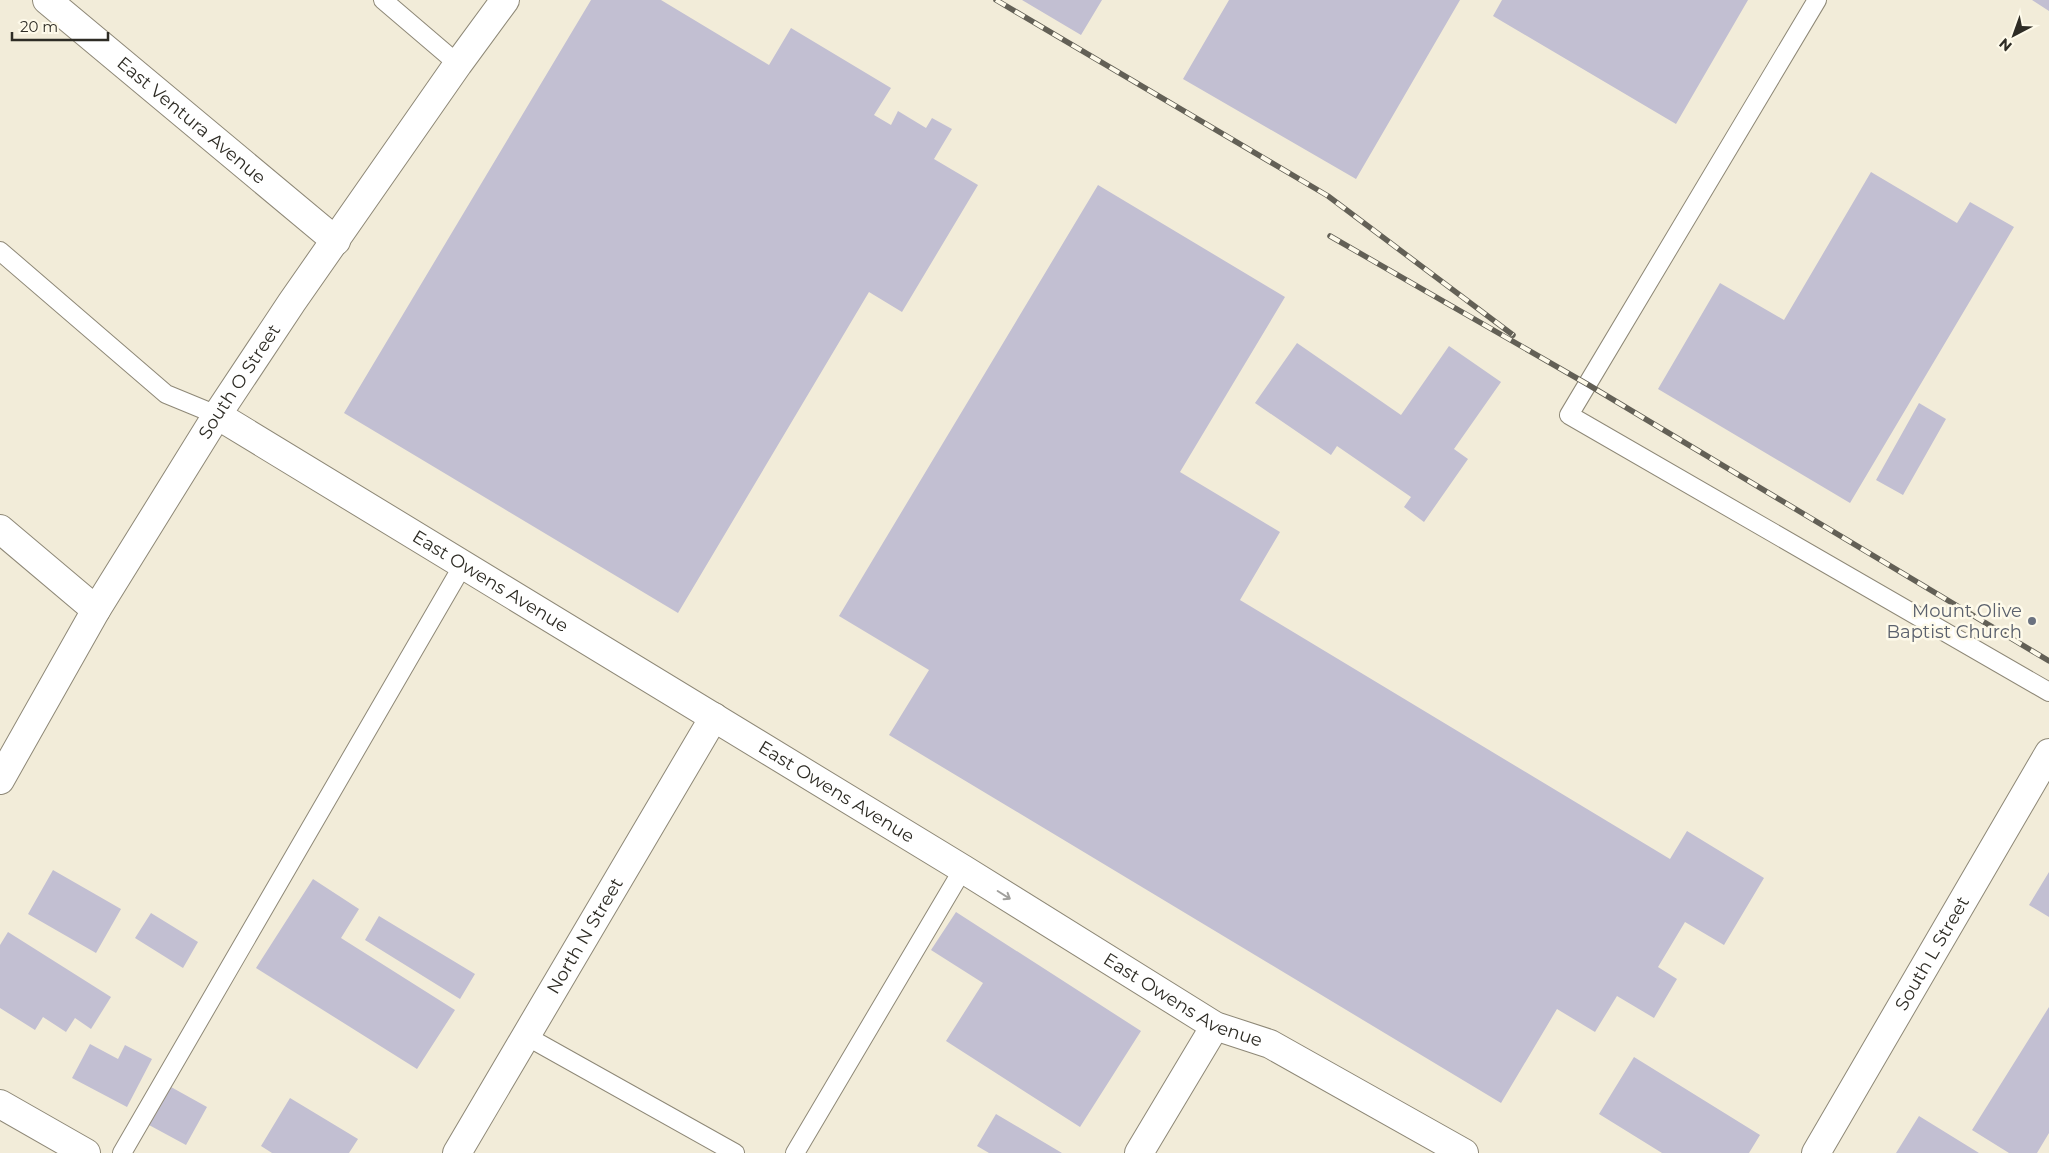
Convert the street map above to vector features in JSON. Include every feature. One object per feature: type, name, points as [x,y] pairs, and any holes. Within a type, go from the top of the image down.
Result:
[{"type":"street","name":"East Ventura Avenue","points":[[47,0],[336,241]]},
{"type":"street","name":"South O Street","points":[[0,780],[96,610],[217,415],[292,302],[458,64],[505,0]]},
{"type":"street","name":"East Owens Avenue","points":[[217,415],[963,869],[1215,1026],[1270,1044],[1464,1153]]},
{"type":"street","points":[[0,529],[96,610]]},
{"type":"street","name":"North N Street","points":[[457,1153],[714,717]]},
{"type":"street","name":"South L Street","points":[[1816,1153],[2049,753]]},
{"type":"street","points":[[1139,1153],[1215,1026]]},
{"type":"street","points":[[0,1104],[86,1153]]},
{"type":"lane","points":[[383,0],[458,64]]},
{"type":"lane","points":[[1817,0],[1569,415],[2049,692]]},
{"type":"lane","points":[[0,252],[166,394],[217,415]]},
{"type":"lane","points":[[122,1153],[462,565]]},
{"type":"lane","points":[[795,1153],[963,869]]},
{"type":"lane","points":[[526,1036],[735,1153]]},
{"type":"building","points":[[591,0],[661,0],[769,65],[791,28],[891,88],[874,115],[891,125],[898,111],[926,128],[932,118],[952,129],[934,159],[978,185],[902,312],[869,292],[678,613],[344,413]]},
{"type":"building","points":[[1022,0],[1102,0],[1081,35]]},
{"type":"building","points":[[1229,0],[1460,0],[1356,179],[1183,79]]},
{"type":"building","points":[[1502,0],[1748,0],[1676,124],[1493,16]]},
{"type":"building","points":[[2032,0],[2049,0],[2049,11]]},
{"type":"building","points":[[1871,172],[1957,223],[1970,202],[2014,227],[1850,503],[1658,389],[1720,283],[1784,320]]},
{"type":"building","points":[[1098,185],[1285,297],[1180,472],[1280,532],[1240,600],[1670,859],[1687,831],[1764,878],[1724,945],[1685,922],[1658,967],[1677,979],[1654,1018],[1617,996],[1595,1032],[1557,1009],[1501,1103],[889,735],[929,670],[839,616]]},
{"type":"building","points":[[1297,343],[1401,415],[1449,346],[1501,382],[1454,449],[1468,459],[1424,522],[1404,507],[1411,497],[1337,446],[1331,455],[1255,403]]},
{"type":"building","points":[[1919,403],[1946,419],[1903,495],[1876,480]]},
{"type":"building","points":[[53,870],[121,909],[96,953],[28,914]]},
{"type":"building","points":[[2049,872],[2049,917],[2029,905]]},
{"type":"building","points":[[313,879],[359,909],[341,938],[455,1010],[417,1069],[256,968]]},
{"type":"building","points":[[956,912],[1141,1031],[1080,1127],[946,1041],[983,983],[931,950]]},
{"type":"building","points":[[151,913],[198,942],[183,968],[135,938]]},
{"type":"building","points":[[379,916],[475,974],[460,999],[365,940]]},
{"type":"building","points":[[8,932],[111,997],[91,1029],[75,1018],[66,1032],[43,1017],[35,1030],[0,1008],[0,945]]},
{"type":"building","points":[[2049,1007],[2049,1133],[2037,1153],[2009,1153],[1972,1130]]},
{"type":"building","points":[[90,1044],[118,1059],[125,1045],[152,1059],[127,1107],[72,1078]]},
{"type":"building","points":[[1634,1057],[1760,1135],[1749,1153],[1662,1153],[1599,1114]]},
{"type":"building","points":[[171,1087],[207,1107],[186,1145],[149,1125]]},
{"type":"building","points":[[290,1098],[358,1139],[349,1153],[272,1153],[261,1146]]},
{"type":"building","points":[[996,1114],[1062,1153],[989,1153],[977,1146]]},
{"type":"building","points":[[1919,1116],[1979,1153],[1896,1153]]},
{"type":"railway","points":[[996,0],[1328,196],[1513,335]]},
{"type":"railway","points":[[1330,236],[1587,384],[2049,661]]},
{"type":"place","name":"Mount Olive Baptist Church","points":[[2032,621]]}]
